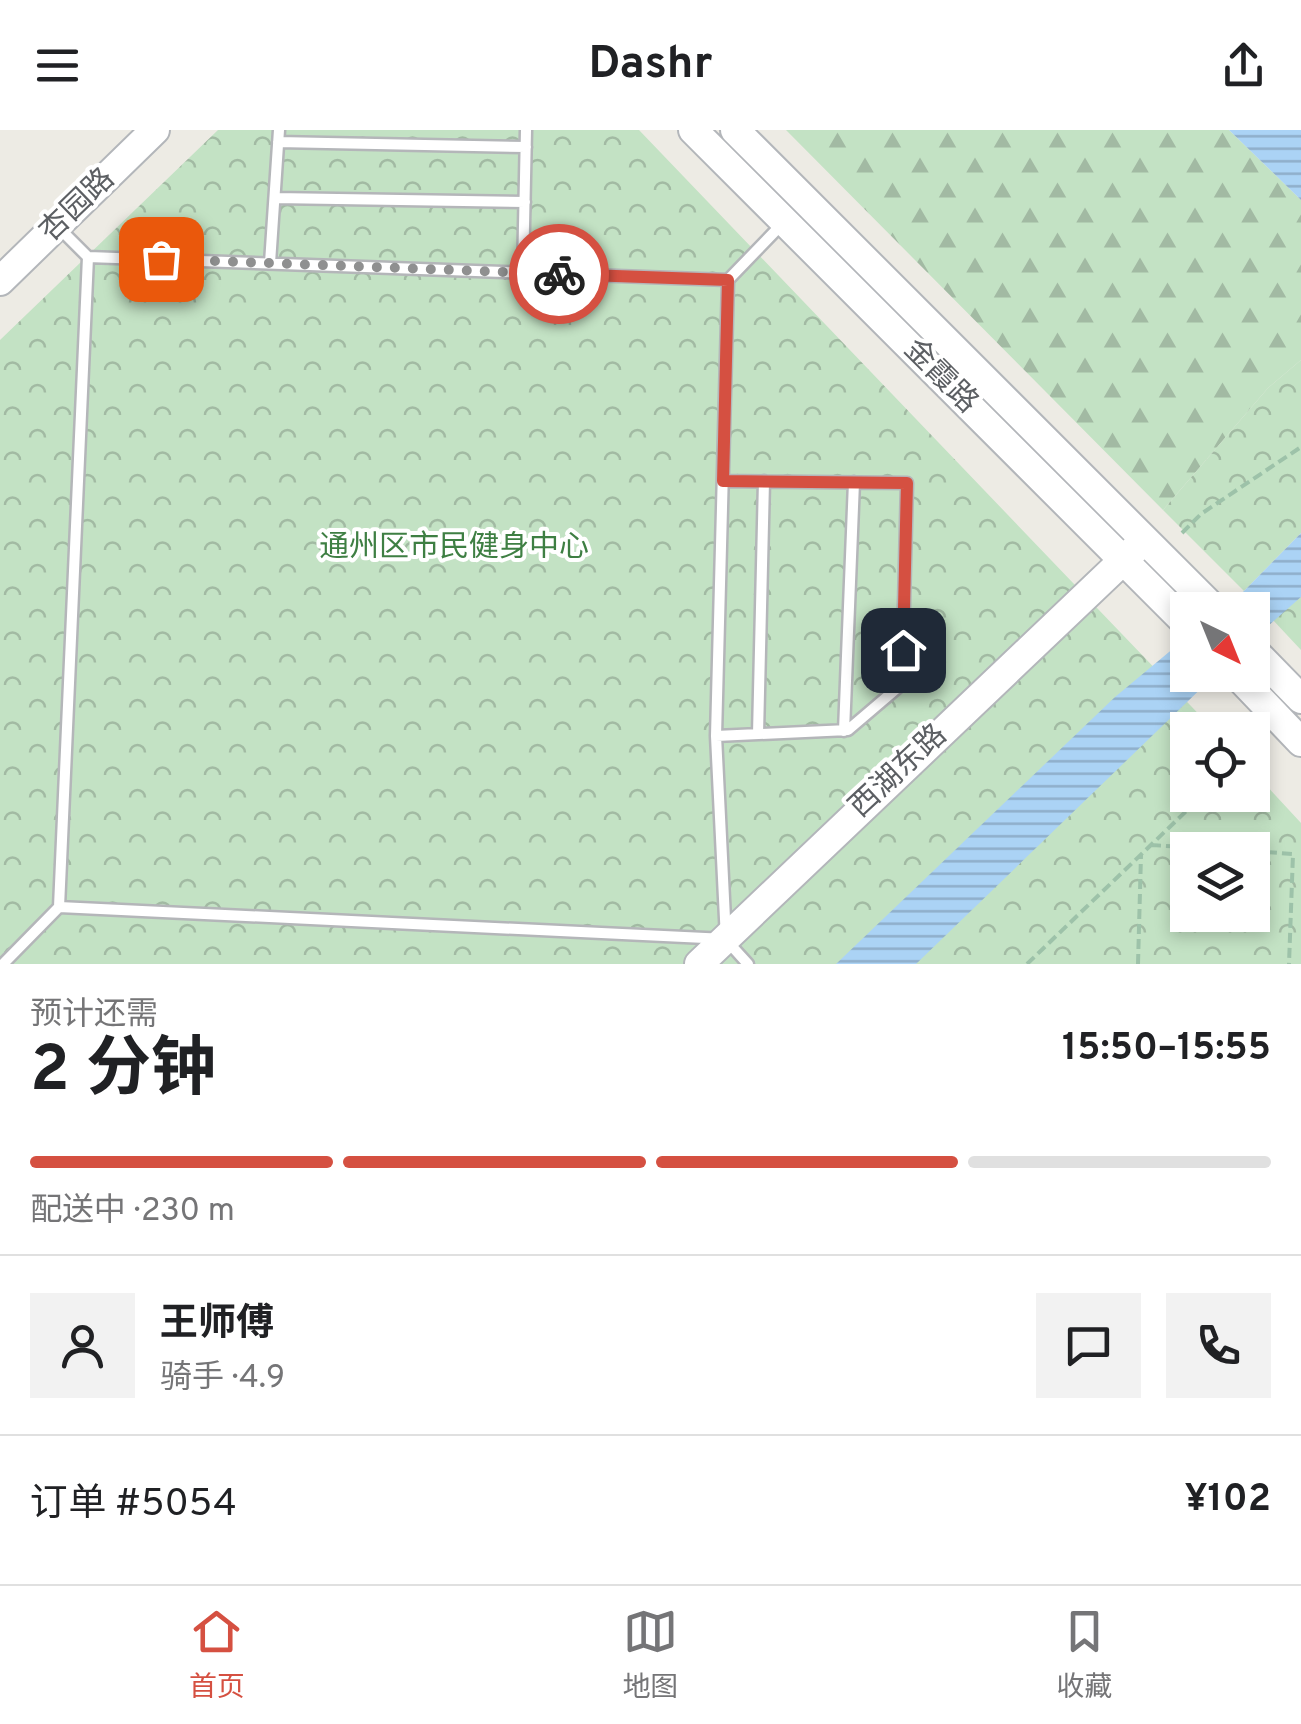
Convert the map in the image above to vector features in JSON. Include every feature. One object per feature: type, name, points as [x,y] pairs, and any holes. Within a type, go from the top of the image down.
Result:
[{"type":"main road","name":"杏园路","points":[[0,281],[156,130]]},
{"type":"main road","name":"金霞路","points":[[692,130],[784,222],[1133,550],[1193,592]]},
{"type":"main road","name":"金霞路","points":[[735,130],[1133,550],[1170,606]]},
{"type":"main road","name":"西湖东路","points":[[699,964],[1133,550]]},
{"type":"main road","points":[[1270,667],[1301,699]]},
{"type":"main road","points":[[1254,692],[1301,742]]},
{"type":"lane","points":[[524,272],[526,130]]},
{"type":"lane","points":[[270,263],[279,136],[526,147]]},
{"type":"lane","points":[[276,198],[525,202]]},
{"type":"lane","points":[[748,964],[726,939],[716,736],[728,280],[784,222]]},
{"type":"lane","points":[[57,226],[88,256],[728,280]]},
{"type":"lane","points":[[3,964],[59,907],[88,256]]},
{"type":"lane","points":[[716,736],[848,730],[902,684],[907,483],[723,481]]},
{"type":"lane","points":[[758,734],[764,481]]},
{"type":"lane","points":[[844,730],[854,482]]},
{"type":"lane","points":[[59,907],[726,939]]},
{"type":"path","points":[[1182,532],[1201,514],[1301,448]]},
{"type":"path","points":[[1027,964],[1185,812]]},
{"type":"path","points":[[1151,845],[1170,846]]},
{"type":"path","points":[[1270,852],[1293,854],[1290,964]]},
{"type":"path","points":[[1138,964],[1141,855]]},
{"type":"green space","name":"通州区市民健身中心","points":[[218,130],[639,130],[1170,684],[1170,692],[1178,692],[1197,712],[1170,712],[1170,812],[1270,812],[1270,789],[1301,823],[1301,964],[0,964],[0,340]]},
{"type":"green space","points":[[786,130],[1229,130],[1301,200],[1301,360],[1268,388],[1163,510]]},
{"type":"green space","points":[[1301,360],[1301,533],[1244,591],[1163,510],[1268,388]]},
{"type":"green space","points":[[1301,597],[1301,650],[1272,619]]},
{"type":"water","points":[[1229,130],[1301,130],[1301,200]]},
{"type":"water","points":[[1301,533],[1301,597],[1270,624],[1270,592],[1244,591]]},
{"type":"water","points":[[1170,651],[1170,692],[1197,692],[1177,712],[1170,712],[1170,718],[916,964],[836,964],[1115,697]]},
{"type":"way so far","points":[[161,259],[559,274]]},
{"type":"route","points":[[559,274],[728,280],[723,481],[907,483],[903,650]]}]
